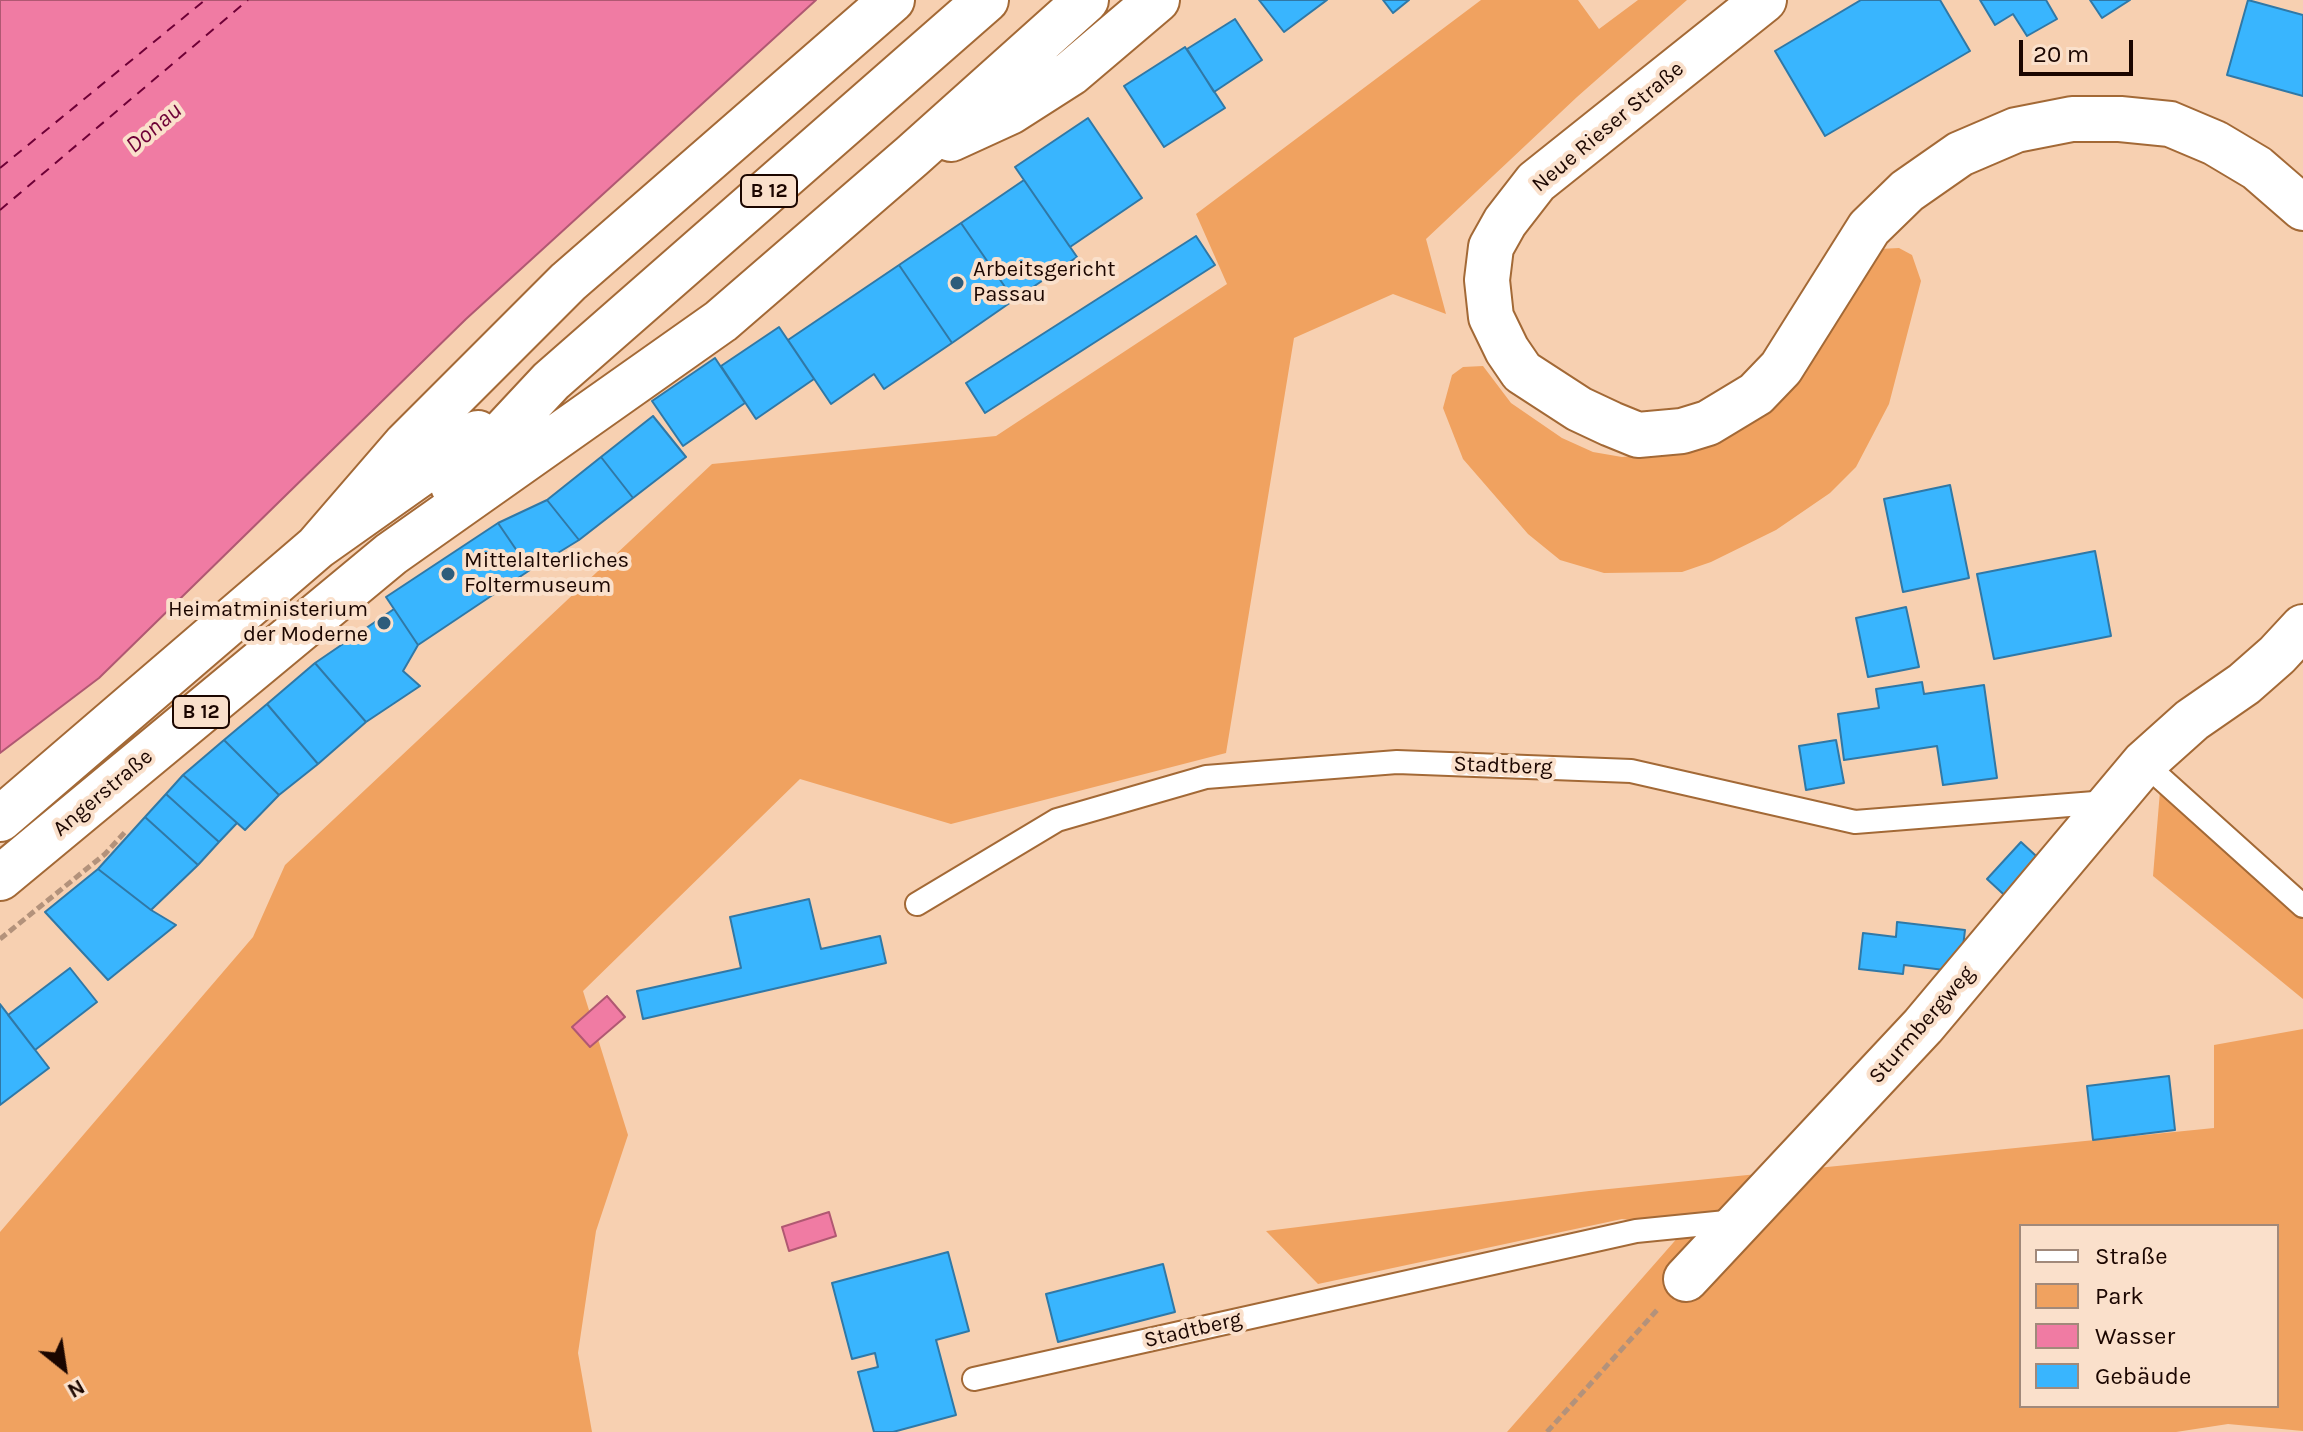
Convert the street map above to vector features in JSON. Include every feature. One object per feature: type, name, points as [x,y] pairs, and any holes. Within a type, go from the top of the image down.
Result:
[{"type":"main road","points":[[317,547],[406,444],[568,282],[892,0]]},
{"type":"main road","name":"B 12","points":[[0,819],[317,547],[551,381],[986,0]]},
{"type":"main road","points":[[391,554],[721,321],[1086,0]]},
{"type":"main road","points":[[912,156],[1010,112],[1059,81],[1086,62],[1157,0]]},
{"type":"main road","name":"Neue Rieser Straße","points":[[1764,0],[1536,182],[1505,222],[1491,247],[1487,280],[1491,317],[1522,372],[1579,409],[1638,435],[1682,431],[1708,423],[1756,394],[1781,368],[1869,228],[1907,191],[1960,154],[2016,130],[2072,119],[2120,119],[2170,124],[2215,143],[2257,168],[2303,208]]},
{"type":"main road","name":"B 12","points":[[391,554],[551,381]]},
{"type":"main road","name":"Angerstraße","points":[[0,878],[391,554]]},
{"type":"main road","name":"Sturmbergweg","points":[[1686,1279],[1923,1026],[2144,763],[2192,720],[2255,675],[2303,627]]},
{"type":"lane","name":"Stadtberg","points":[[917,904],[1057,820],[1206,777],[1397,762],[1631,771],[1855,822],[2112,802]]},
{"type":"lane","points":[[2144,763],[2303,906]]},
{"type":"lane","name":"Stadtberg","points":[[974,1379],[1636,1231],[1742,1220]]},
{"type":"path","points":[[0,939],[105,854],[134,823]]},
{"type":"path","points":[[1547,1432],[1686,1279]]},
{"type":"green space","points":[[1481,0],[1578,0],[1599,29],[1638,0],[1687,0],[1577,97],[1426,239],[1446,314],[1393,294],[1294,338],[1226,753],[951,824],[800,779],[583,991],[628,1135],[596,1231],[578,1353],[592,1432],[0,1432],[0,1232],[253,937],[285,865],[712,464],[996,436],[1227,284],[1196,214]]},
{"type":"green space","points":[[1899,248],[1912,255],[1921,281],[1889,404],[1856,467],[1830,493],[1776,530],[1711,562],[1682,572],[1604,573],[1560,560],[1528,534],[1463,459],[1443,408],[1452,375],[1463,367],[1483,366],[1511,403],[1562,438],[1593,452],[1622,457],[1677,453],[1879,249]]},
{"type":"green space","points":[[2160,791],[2303,914],[2303,999],[2153,876]]},
{"type":"green space","points":[[2303,1029],[2303,1431],[2228,1424],[2176,1432],[1507,1432],[1687,1227],[1622,1219],[1318,1284],[1266,1231],[1589,1191],[2214,1128],[2214,1045]]},
{"type":"water","name":"Donau","points":[[0,0],[816,0],[466,319],[99,678],[0,753]]},
{"type":"water","points":[[607,996],[625,1017],[590,1047],[572,1027]]},
{"type":"water","points":[[829,1212],[836,1236],[789,1251],[782,1227]]},
{"type":"building","points":[[1259,0],[1327,0],[1284,32]]},
{"type":"building","points":[[1383,0],[1409,0],[1393,13]]},
{"type":"building","points":[[1861,0],[1940,0],[1970,51],[1825,136],[1775,51]]},
{"type":"building","points":[[1980,0],[2046,0],[2057,19],[2027,36],[2013,14],[1995,25]]},
{"type":"building","points":[[2090,0],[2130,0],[2102,18]]},
{"type":"building","points":[[2248,0],[2303,15],[2303,96],[2227,75]]},
{"type":"building","points":[[1235,19],[1262,60],[1214,92],[1187,49]]},
{"type":"building","points":[[1185,47],[1225,108],[1164,147],[1124,86]]},
{"type":"building","points":[[1088,118],[1142,198],[1070,247],[1015,167]]},
{"type":"building","points":[[1024,180],[1077,257],[1014,300],[961,223]]},
{"type":"building","name":"Arbeitsgericht Passau","points":[[961,223],[1014,300],[952,343],[899,265]]},
{"type":"building","points":[[1196,236],[1215,265],[985,413],[966,383]]},
{"type":"building","points":[[899,265],[952,343],[884,389],[874,374],[831,404],[788,340]]},
{"type":"building","points":[[779,327],[814,379],[756,419],[721,366]]},
{"type":"building","points":[[715,358],[745,403],[683,446],[652,401]]},
{"type":"building","points":[[653,416],[686,457],[633,498],[601,457]]},
{"type":"building","points":[[601,457],[633,498],[579,540],[547,500]]},
{"type":"building","points":[[1950,485],[1969,578],[1903,592],[1884,499]]},
{"type":"building","points":[[547,500],[579,540],[530,570],[498,523]]},
{"type":"building","points":[[498,523],[530,570],[418,645],[386,597]]},
{"type":"building","points":[[2095,551],[2111,636],[1994,659],[1977,574]]},
{"type":"building","points":[[1906,607],[1919,667],[1868,677],[1856,618]]},
{"type":"building","points":[[394,609],[418,645],[403,671],[420,686],[366,722],[315,663]]},
{"type":"building","points":[[315,663],[366,722],[318,764],[267,704]]},
{"type":"building","points":[[1922,682],[1924,694],[1984,685],[1997,778],[1943,785],[1937,746],[1844,760],[1838,714],[1879,708],[1876,689]]},
{"type":"building","points":[[267,704],[318,764],[279,795],[224,740]]},
{"type":"building","points":[[224,740],[279,795],[245,830],[183,775]]},
{"type":"building","points":[[1836,740],[1844,783],[1806,790],[1799,746]]},
{"type":"building","points":[[183,775],[237,823],[219,842],[166,794]]},
{"type":"building","points":[[166,794],[219,842],[198,865],[145,817]]},
{"type":"building","points":[[145,817],[198,865],[151,910],[98,869]]},
{"type":"building","points":[[2021,842],[2047,866],[2013,903],[1987,879]]},
{"type":"building","points":[[98,869],[176,925],[108,980],[45,912]]},
{"type":"building","points":[[809,899],[821,949],[880,936],[886,963],[643,1019],[637,991],[741,968],[730,917]]},
{"type":"building","points":[[1897,922],[1965,930],[1960,972],[1904,965],[1903,974],[1859,969],[1863,933],[1896,937]]},
{"type":"building","points":[[70,968],[97,1002],[35,1050],[8,1015]]},
{"type":"building","points":[[0,1004],[49,1068],[0,1105]]},
{"type":"building","points":[[2169,1076],[2175,1130],[2093,1140],[2087,1086]]},
{"type":"building","points":[[948,1252],[969,1331],[936,1340],[956,1415],[893,1432],[874,1432],[858,1372],[878,1367],[875,1353],[852,1359],[832,1283]]},
{"type":"building","points":[[1163,1264],[1175,1312],[1058,1342],[1046,1294]]},
{"type":"ferry route","points":[[0,168],[205,0]]},
{"type":"ferry route","points":[[0,210],[248,0]]},
{"type":"place","name":"Arbeitsgericht Passau","points":[[957,283]]},
{"type":"place","name":"Mittelalterliches Foltermuseum","points":[[448,574]]},
{"type":"place","name":"Heimatministerium der Moderne","points":[[384,623]]}]
